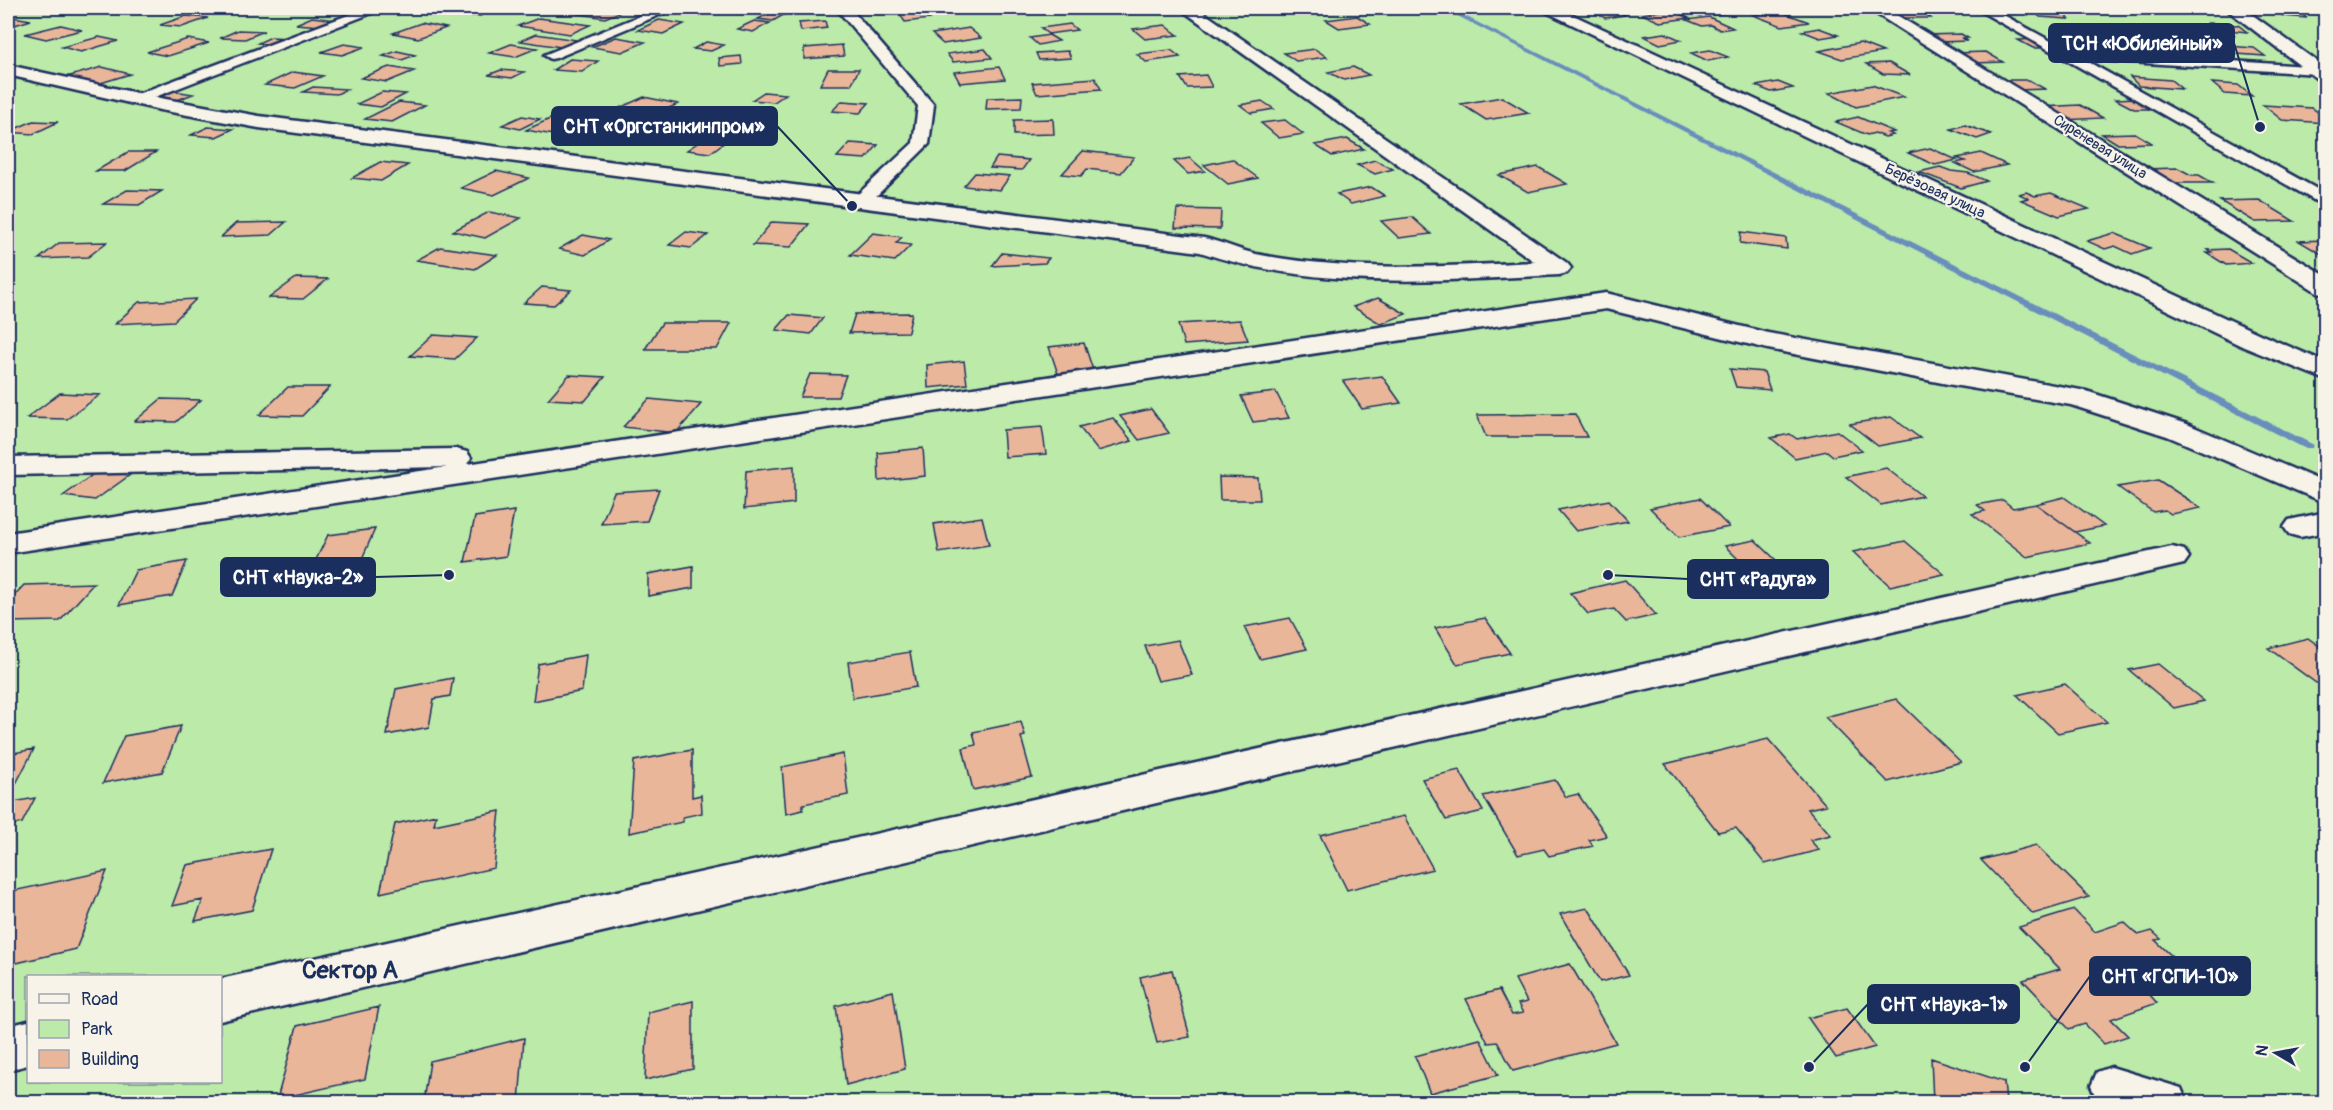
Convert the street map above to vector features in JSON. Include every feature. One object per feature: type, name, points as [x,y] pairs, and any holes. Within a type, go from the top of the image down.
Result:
[{"type":"street","points":[[8,70],[137,99],[259,122],[862,200],[1095,233],[1204,245],[1260,262],[1353,272],[1476,272],[1559,268],[1187,8]]},
{"type":"street","name":"Берёзовая улица","points":[[1545,8],[2242,336],[2325,372]]},
{"type":"street","name":"Сиреневая улица","points":[[1875,8],[2325,287]]},
{"type":"street","points":[[2233,8],[2321,74]]},
{"type":"street","points":[[8,543],[1606,301],[1768,341],[2076,397],[2177,430],[2325,494]]},
{"type":"street","points":[[8,466],[587,455]]},
{"type":"street","points":[[222,1000],[2172,556]]},
{"type":"street","points":[[8,1048],[27,1043]]},
{"type":"lane","points":[[137,99],[378,8]]},
{"type":"lane","points":[[551,55],[669,8]]},
{"type":"lane","points":[[843,8],[926,105],[921,144],[862,200]]},
{"type":"lane","points":[[1982,8],[2325,202]]},
{"type":"lane","points":[[2063,53],[2321,74]]},
{"type":"lane","points":[[2111,1086],[2167,1102]]},
{"type":"green space","points":[[8,8],[2325,8],[2325,1102],[8,1102]]},
{"type":"building","points":[[473,8],[494,8],[480,16],[459,15]]},
{"type":"building","points":[[589,8],[627,9],[605,18],[574,13]]},
{"type":"building","points":[[695,8],[720,8],[713,12],[690,11]]},
{"type":"building","points":[[1676,8],[1688,14],[1681,14],[1689,18],[1660,22],[1642,14]]},
{"type":"building","points":[[1696,8],[1726,8],[1737,12],[1714,15]]},
{"type":"building","points":[[2217,8],[2221,11],[2179,9]]},
{"type":"building","points":[[2272,8],[2295,10],[2307,18],[2283,16]]},
{"type":"building","points":[[778,9],[792,10],[773,21],[758,19]]},
{"type":"building","points":[[1612,9],[1626,15],[1605,18],[1592,11]]},
{"type":"building","points":[[922,10],[930,19],[905,22],[898,12]]},
{"type":"building","points":[[1779,11],[1809,22],[1782,26],[1753,15]]},
{"type":"building","points":[[1890,11],[1925,11],[1932,15],[1927,15],[1931,18],[1902,18]]},
{"type":"building","points":[[2035,12],[2064,14],[2069,19],[2040,17]]},
{"type":"building","points":[[186,16],[208,18],[182,27],[160,25]]},
{"type":"building","points":[[1357,16],[1370,24],[1339,28],[1326,20]]},
{"type":"building","points":[[13,17],[31,20],[8,27],[8,19]]},
{"type":"building","points":[[312,17],[336,20],[320,26],[296,24]]},
{"type":"building","points":[[1709,17],[1733,28],[1720,30],[1711,25],[1702,26],[1687,20]]},
{"type":"building","points":[[539,18],[590,25],[570,34],[518,26]]},
{"type":"building","points":[[659,20],[684,24],[663,34],[638,30]]},
{"type":"building","points":[[754,21],[770,23],[753,32],[737,29]]},
{"type":"building","points":[[825,21],[827,28],[801,31],[799,23]]},
{"type":"building","points":[[421,23],[446,28],[418,38],[393,33]]},
{"type":"building","points":[[2208,23],[2238,25],[2247,32],[2228,30],[2234,35],[2218,34]]},
{"type":"building","points":[[1070,24],[1077,30],[1048,34],[1041,28]]},
{"type":"building","points":[[61,25],[82,30],[46,39],[25,34]]},
{"type":"building","points":[[1165,25],[1178,35],[1145,39],[1133,29]]},
{"type":"building","points":[[969,28],[981,38],[943,44],[932,34]]},
{"type":"building","points":[[1819,28],[1838,35],[1820,38],[1802,31]]},
{"type":"building","points":[[238,30],[264,31],[245,39],[220,38]]},
{"type":"building","points":[[1665,33],[1681,40],[1660,44],[1644,36]]},
{"type":"building","points":[[536,34],[577,40],[561,47],[520,41]]},
{"type":"building","points":[[1961,34],[1968,38],[1962,38],[1968,41],[1938,42],[1926,35]]},
{"type":"building","points":[[1049,35],[1059,41],[1038,45],[1030,38]]},
{"type":"building","points":[[99,37],[118,41],[81,52],[62,47]]},
{"type":"building","points":[[271,37],[292,38],[278,45],[258,43]]},
{"type":"building","points":[[616,37],[645,42],[622,52],[592,47]]},
{"type":"building","points":[[188,39],[209,43],[168,56],[147,52]]},
{"type":"building","points":[[2036,39],[2051,48],[2033,48],[2018,40]]},
{"type":"building","points":[[706,42],[724,45],[711,51],[693,49]]},
{"type":"building","points":[[1860,43],[1883,52],[1842,59],[1819,51]]},
{"type":"building","points":[[344,44],[364,47],[342,55],[321,52]]},
{"type":"building","points":[[511,44],[537,48],[515,57],[489,53]]},
{"type":"building","points":[[842,45],[844,56],[804,59],[804,48]]},
{"type":"building","points":[[2228,46],[2254,48],[2265,56],[2237,54]]},
{"type":"building","points":[[985,49],[992,58],[953,62],[947,54]]},
{"type":"building","points":[[1315,49],[1327,57],[1296,61],[1284,53]]},
{"type":"building","points":[[1171,50],[1180,57],[1146,62],[1137,54]]},
{"type":"building","points":[[1710,50],[1728,57],[1708,61],[1691,53]]},
{"type":"building","points":[[397,51],[415,55],[402,60],[383,56]]},
{"type":"building","points":[[1068,51],[1071,58],[1039,60],[1036,53]]},
{"type":"building","points":[[1986,52],[2003,62],[1973,63],[1956,53]]},
{"type":"building","points":[[741,56],[742,64],[720,66],[719,58]]},
{"type":"building","points":[[570,59],[598,61],[582,72],[553,70]]},
{"type":"building","points":[[1889,63],[1910,75],[1883,74],[1866,64]]},
{"type":"building","points":[[102,67],[130,74],[91,86],[63,78]]},
{"type":"building","points":[[389,67],[414,71],[387,82],[361,78]]},
{"type":"building","points":[[999,67],[1005,79],[960,83],[954,72]]},
{"type":"building","points":[[1353,67],[1369,75],[1344,80],[1328,72]]},
{"type":"building","points":[[828,69],[859,69],[851,85],[820,85]]},
{"type":"building","points":[[501,70],[524,72],[512,78],[488,75]]},
{"type":"building","points":[[293,72],[323,76],[295,88],[265,85]]},
{"type":"building","points":[[1206,75],[1212,87],[1187,88],[1180,77]]},
{"type":"building","points":[[2130,77],[2171,80],[2182,89],[2139,86]]},
{"type":"building","points":[[1095,78],[1101,89],[1037,94],[1032,83]]},
{"type":"building","points":[[1999,80],[2029,80],[2045,89],[2015,90]]},
{"type":"building","points":[[1778,82],[1793,88],[1771,92],[1756,86]]},
{"type":"building","points":[[2212,83],[2238,85],[2252,96],[2225,94]]},
{"type":"building","points":[[1872,85],[1904,97],[1856,107],[1829,93]]},
{"type":"building","points":[[313,87],[347,89],[337,94],[303,92]]},
{"type":"building","points":[[174,91],[193,94],[172,102],[153,99]]},
{"type":"building","points":[[382,92],[406,94],[381,107],[357,104]]},
{"type":"building","points":[[764,92],[786,94],[774,102],[752,100]]},
{"type":"building","points":[[644,97],[678,104],[642,120],[608,113]]},
{"type":"building","points":[[1022,97],[1021,108],[986,109],[987,98]]},
{"type":"building","points":[[1502,97],[1529,113],[1486,120],[1461,104]]},
{"type":"building","points":[[2137,98],[2156,109],[2134,109],[2115,99]]},
{"type":"building","points":[[842,101],[869,103],[860,113],[832,111]]},
{"type":"building","points":[[1262,101],[1274,109],[1251,113],[1240,105]]},
{"type":"building","points":[[399,102],[425,105],[392,122],[365,119]]},
{"type":"building","points":[[2080,105],[2103,118],[2062,120],[2041,107]]},
{"type":"building","points":[[2263,105],[2312,108],[2326,118],[2326,123],[2282,120]]},
{"type":"building","points":[[522,116],[540,119],[520,129],[502,125]]},
{"type":"building","points":[[554,117],[580,121],[553,135],[526,130]]},
{"type":"building","points":[[1858,117],[1894,132],[1888,133],[1893,135],[1885,137],[1875,133],[1867,135],[1836,122]]},
{"type":"building","points":[[1053,119],[1054,134],[1014,135],[1014,120]]},
{"type":"building","points":[[1285,120],[1303,134],[1279,138],[1261,123]]},
{"type":"building","points":[[33,121],[58,122],[33,134],[8,132]]},
{"type":"building","points":[[1965,125],[1991,134],[1977,139],[1951,129]]},
{"type":"building","points":[[208,127],[233,129],[216,137],[191,135]]},
{"type":"building","points":[[2135,133],[2152,143],[2118,144],[2102,134]]},
{"type":"building","points":[[708,136],[730,138],[710,153],[687,150]]},
{"type":"building","points":[[1347,139],[1364,149],[1332,156],[1315,145]]},
{"type":"building","points":[[850,143],[878,145],[866,159],[837,157]]},
{"type":"building","points":[[1930,148],[1957,160],[1935,165],[1908,153]]},
{"type":"building","points":[[1083,151],[1134,157],[1121,173],[1087,169],[1081,176],[1062,174]]},
{"type":"building","points":[[128,152],[156,152],[125,171],[96,171]]},
{"type":"building","points":[[1981,153],[2007,165],[1974,172],[1955,163],[1965,161],[1957,158]]},
{"type":"building","points":[[997,157],[1029,160],[1022,170],[990,168]]},
{"type":"building","points":[[1190,158],[1205,171],[1188,174],[1174,161]]},
{"type":"building","points":[[1232,159],[1258,178],[1228,184],[1204,165]]},
{"type":"building","points":[[1375,160],[1393,169],[1375,174],[1357,165]]},
{"type":"building","points":[[380,162],[408,165],[381,181],[352,178]]},
{"type":"building","points":[[1538,167],[1567,184],[1528,192],[1499,175]]},
{"type":"building","points":[[1940,167],[1968,173],[1987,181],[1961,188],[1919,172]]},
{"type":"building","points":[[2178,168],[2191,175],[2199,175],[2213,183],[2168,183],[2145,169]]},
{"type":"building","points":[[496,171],[529,178],[494,195],[461,188]]},
{"type":"building","points":[[975,173],[1010,176],[1000,190],[964,186]]},
{"type":"building","points":[[1371,187],[1385,196],[1351,204],[1337,194]]},
{"type":"building","points":[[127,190],[162,191],[139,205],[103,204]]},
{"type":"building","points":[[2026,192],[2035,196],[2051,193],[2089,209],[2059,216],[2021,200],[2028,198],[2019,194]]},
{"type":"building","points":[[2259,200],[2294,221],[2255,222],[2220,201]]},
{"type":"building","points":[[1177,209],[1221,210],[1220,229],[1175,228]]},
{"type":"building","points":[[489,212],[521,218],[485,238],[453,231]]},
{"type":"building","points":[[1412,217],[1431,234],[1399,238],[1381,221]]},
{"type":"building","points":[[286,222],[271,235],[221,237],[236,223]]},
{"type":"building","points":[[772,222],[809,224],[791,247],[753,245]]},
{"type":"building","points":[[686,232],[708,235],[691,248],[669,245]]},
{"type":"building","points":[[1741,232],[1786,238],[1787,249],[1740,243]]},
{"type":"building","points":[[873,233],[902,237],[896,243],[911,245],[895,261],[850,255]]},
{"type":"building","points":[[2114,233],[2150,248],[2132,254],[2115,246],[2105,249],[2087,241]]},
{"type":"building","points":[[583,235],[609,240],[585,255],[559,249]]},
{"type":"building","points":[[2326,240],[2326,257],[2299,241]]},
{"type":"building","points":[[107,242],[88,257],[39,259],[59,243]]},
{"type":"building","points":[[440,247],[497,255],[475,269],[417,260]]},
{"type":"building","points":[[2228,249],[2252,263],[2226,265],[2207,253],[2212,253],[2208,250]]},
{"type":"building","points":[[1002,253],[1049,258],[1045,263],[992,266]]},
{"type":"building","points":[[296,278],[328,279],[303,299],[269,298]]},
{"type":"building","points":[[542,287],[571,290],[554,305],[524,303]]},
{"type":"building","points":[[1378,298],[1406,314],[1381,324],[1353,307]]},
{"type":"building","points":[[196,299],[174,321],[115,324],[139,302]]},
{"type":"building","points":[[912,313],[908,332],[849,333],[855,314]]},
{"type":"building","points":[[789,315],[823,318],[811,334],[776,330]]},
{"type":"building","points":[[1240,320],[1248,340],[1184,345],[1178,324]]},
{"type":"building","points":[[662,323],[731,323],[717,349],[645,349]]},
{"type":"building","points":[[433,335],[477,338],[455,359],[410,356]]},
{"type":"building","points":[[1084,343],[1093,370],[1058,374],[1049,347]]},
{"type":"building","points":[[964,361],[967,384],[928,388],[927,365]]},
{"type":"building","points":[[1730,369],[1764,372],[1770,390],[1736,387]]},
{"type":"building","points":[[810,374],[846,375],[838,397],[800,397]]},
{"type":"building","points":[[569,375],[605,377],[585,401],[548,399]]},
{"type":"building","points":[[1382,376],[1401,403],[1362,409],[1343,381]]},
{"type":"building","points":[[288,387],[330,387],[302,416],[259,415]]},
{"type":"building","points":[[1276,392],[1289,418],[1253,422],[1241,396]]},
{"type":"building","points":[[60,393],[100,395],[67,419],[27,418]]},
{"type":"building","points":[[161,399],[201,400],[176,422],[135,421]]},
{"type":"building","points":[[649,399],[701,404],[676,433],[623,427]]},
{"type":"building","points":[[1151,409],[1169,433],[1139,440],[1120,416]]},
{"type":"building","points":[[1575,414],[1587,437],[1486,437],[1477,415]]},
{"type":"building","points":[[1891,417],[1920,438],[1878,446],[1850,424]]},
{"type":"building","points":[[1113,418],[1132,441],[1098,451],[1079,427]]},
{"type":"building","points":[[1042,427],[1046,454],[1005,457],[1003,430]]},
{"type":"building","points":[[1837,431],[1862,450],[1833,456],[1827,451],[1795,458],[1771,438],[1790,434],[1797,439]]},
{"type":"building","points":[[923,448],[925,476],[879,481],[878,453]]},
{"type":"building","points":[[794,466],[794,503],[744,509],[746,471]]},
{"type":"building","points":[[1886,468],[1922,496],[1881,505],[1846,477]]},
{"type":"building","points":[[98,471],[130,475],[95,500],[63,496]]},
{"type":"building","points":[[1219,477],[1258,478],[1260,500],[1220,500]]},
{"type":"building","points":[[2158,480],[2201,508],[2171,514],[2165,510],[2153,512],[2118,487]]},
{"type":"building","points":[[659,489],[647,521],[601,524],[614,492]]},
{"type":"building","points":[[2064,497],[2104,526],[2075,532],[2036,504]]},
{"type":"building","points":[[1700,498],[1729,527],[1679,537],[1650,508]]},
{"type":"building","points":[[1609,500],[1628,521],[1576,531],[1558,510]]},
{"type":"building","points":[[2003,500],[2013,508],[2036,504],[2090,543],[2027,557],[1972,514],[1985,511],[1977,505]]},
{"type":"building","points":[[514,511],[506,556],[465,562],[475,517]]},
{"type":"building","points":[[982,517],[989,545],[939,553],[934,524]]},
{"type":"building","points":[[375,529],[358,568],[309,574],[328,535]]},
{"type":"building","points":[[1755,540],[1796,579],[1765,586],[1725,546]]},
{"type":"building","points":[[1905,541],[1944,574],[1890,586],[1853,552]]},
{"type":"building","points":[[187,561],[172,596],[119,605],[136,570]]},
{"type":"building","points":[[693,566],[693,588],[648,596],[648,574]]},
{"type":"building","points":[[1625,580],[1656,615],[1626,622],[1614,609],[1588,614],[1570,593]]},
{"type":"building","points":[[94,583],[60,621],[8,622],[8,602],[24,585]]},
{"type":"building","points":[[1290,618],[1307,649],[1260,659],[1244,627]]},
{"type":"building","points":[[1485,618],[1510,653],[1457,664],[1435,628]]},
{"type":"building","points":[[2308,638],[2326,651],[2326,681],[2316,683],[2268,648]]},
{"type":"building","points":[[1178,640],[1192,675],[1158,681],[1145,646]]},
{"type":"building","points":[[910,652],[916,687],[853,698],[848,662]]},
{"type":"building","points":[[586,655],[582,691],[533,701],[538,664]]},
{"type":"building","points":[[2158,664],[2204,701],[2174,708],[2129,670]]},
{"type":"building","points":[[453,678],[450,696],[434,699],[429,727],[387,735],[396,689]]},
{"type":"building","points":[[2065,684],[2107,722],[2058,733],[2017,695]]},
{"type":"building","points":[[1896,699],[1961,762],[1888,782],[1825,717]]},
{"type":"building","points":[[1021,722],[1025,736],[1021,737],[1032,777],[973,790],[963,748],[976,745],[973,732]]},
{"type":"building","points":[[181,726],[162,772],[103,783],[124,736]]},
{"type":"building","points":[[1768,739],[1826,805],[1808,809],[1831,835],[1810,840],[1819,850],[1765,864],[1736,828],[1718,832],[1665,764]]},
{"type":"building","points":[[34,749],[8,799],[8,754]]},
{"type":"building","points":[[692,750],[692,797],[701,795],[702,813],[683,817],[683,822],[629,833],[634,761]]},
{"type":"building","points":[[843,754],[848,795],[803,804],[803,810],[786,814],[782,767]]},
{"type":"building","points":[[1459,770],[1483,811],[1446,820],[1422,779]]},
{"type":"building","points":[[1555,780],[1566,797],[1578,794],[1607,836],[1589,840],[1593,846],[1549,856],[1544,849],[1518,855],[1483,796]]},
{"type":"building","points":[[35,798],[22,823],[8,826],[8,803]]},
{"type":"building","points":[[500,811],[494,868],[380,893],[395,824],[436,815],[434,825]]},
{"type":"building","points":[[1404,816],[1433,869],[1347,890],[1320,835]]},
{"type":"building","points":[[2036,845],[2089,897],[2033,914],[1981,860]]},
{"type":"building","points":[[271,849],[252,910],[195,921],[203,900],[172,906],[187,865]]},
{"type":"building","points":[[107,871],[76,949],[8,965],[8,892]]},
{"type":"building","points":[[1588,908],[1629,975],[1600,982],[1560,914]]},
{"type":"building","points":[[2074,910],[2095,932],[2124,922],[2138,935],[2152,931],[2161,939],[2155,940],[2196,979],[2150,995],[2157,1003],[2111,1019],[2128,1036],[2104,1044],[2085,1024],[2069,1029],[2023,980],[2060,969],[2019,927]]},
{"type":"building","points":[[1570,964],[1616,1043],[1513,1071],[1498,1042],[1488,1043],[1466,999],[1499,990],[1512,1015],[1523,1013],[1518,1004],[1527,1002],[1515,979]]},
{"type":"building","points":[[1172,970],[1190,1037],[1157,1043],[1140,977]]},
{"type":"building","points":[[893,991],[905,1069],[846,1085],[836,1006]]},
{"type":"building","points":[[693,1001],[693,1069],[645,1080],[648,1012]]},
{"type":"building","points":[[379,1007],[365,1079],[277,1099],[297,1026]]},
{"type":"building","points":[[1847,1008],[1875,1047],[1836,1058],[1808,1018]]},
{"type":"building","points":[[524,1038],[519,1102],[424,1102],[430,1061]]},
{"type":"building","points":[[1480,1039],[1498,1075],[1430,1093],[1415,1056]]},
{"type":"building","points":[[1931,1058],[2004,1082],[2006,1102],[1933,1102]]},
{"type":"waterway","points":[[1445,8],[2308,445]]},
{"type":"place","name":"ТСН «Юбилейный»","points":[[2260,127]]},
{"type":"place","name":"СНТ «Оргстанкинпром»","points":[[852,206]]},
{"type":"place","name":"СНТ «Наука-2»","points":[[449,575]]},
{"type":"place","name":"СНТ «Радуга»","points":[[1608,575]]},
{"type":"place","name":"СНТ «Наука-1»","points":[[1809,1067]]},
{"type":"place","name":"СНТ «ГСПИ-10»","points":[[2025,1067]]},
{"type":"district","name":"Сектор А","points":[[350,970]]}]
